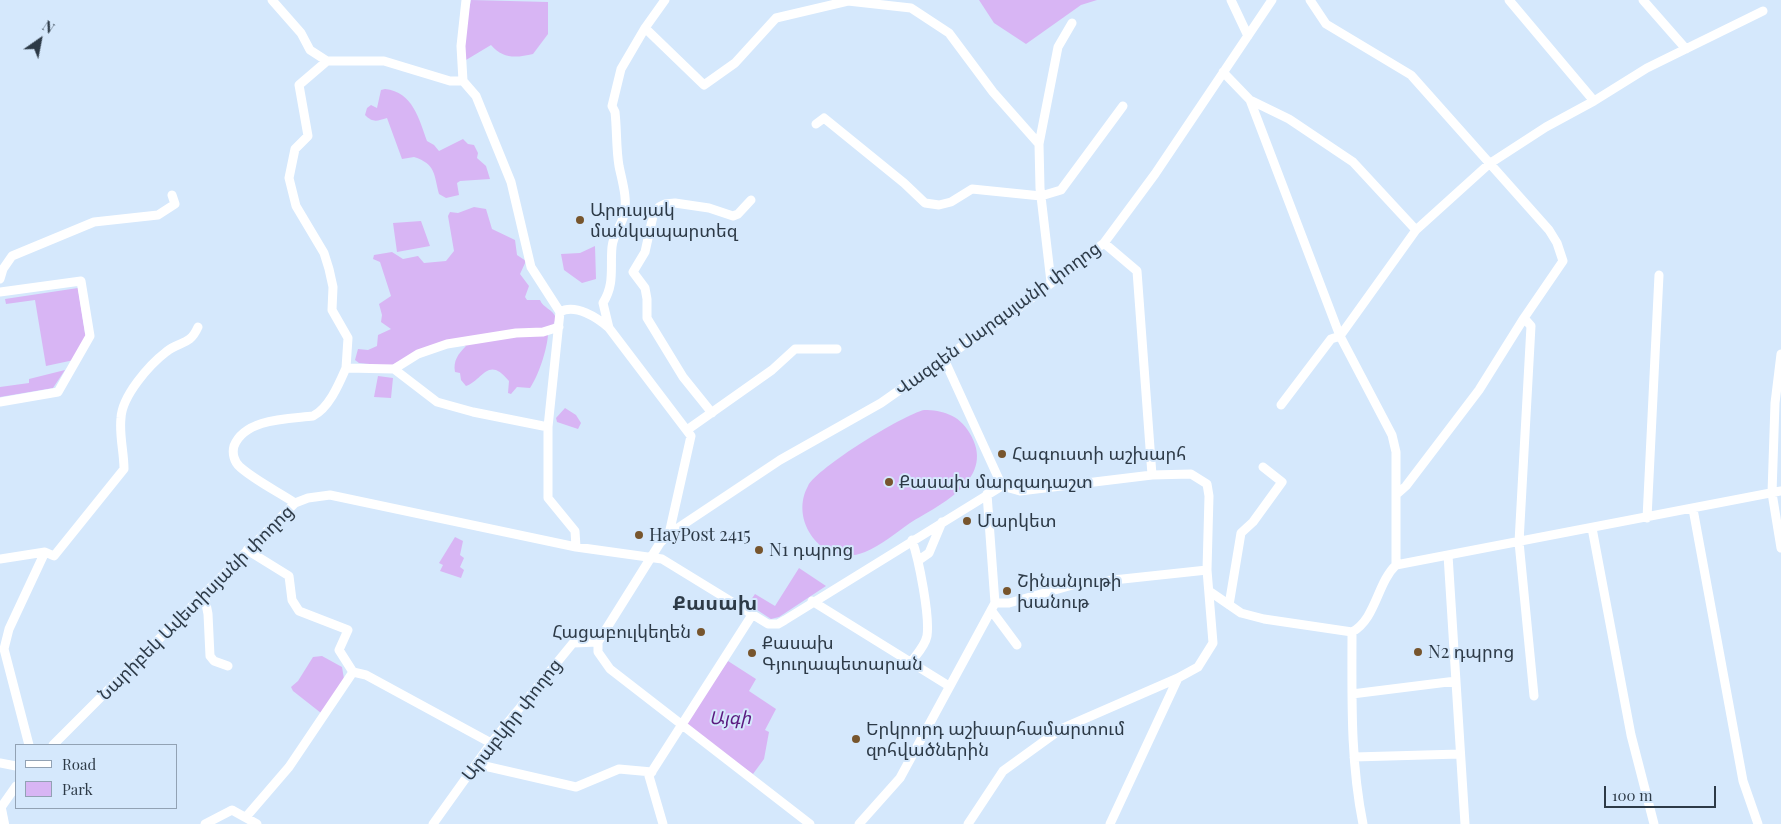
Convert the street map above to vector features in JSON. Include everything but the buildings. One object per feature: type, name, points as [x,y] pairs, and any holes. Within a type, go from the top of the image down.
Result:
[{"type":"highway","points":[[0,809],[3,824]]},
{"type":"street","points":[[272,0],[300,33],[310,50],[327,61],[384,61],[450,81],[463,81]]},
{"type":"street","points":[[466,0],[461,46],[463,81],[476,96],[511,182],[531,267],[560,312],[548,427],[548,498],[575,531],[576,547]]},
{"type":"street","points":[[609,328],[604,302],[610,292],[612,280],[614,234],[624,215],[615,112],[612,106],[621,69],[645,28],[665,0]]},
{"type":"street","points":[[645,28],[704,85],[735,63],[776,18],[848,0],[878,2],[911,8],[949,33],[993,92],[1039,144]]},
{"type":"street","points":[[1231,0],[1248,36]]},
{"type":"street","name":"Վազգեն Սարգսյանի փողոց","points":[[649,558],[669,534],[780,460],[881,403],[1003,320],[1104,243],[1155,174],[1272,0]]},
{"type":"street","points":[[1310,0],[1326,24],[1411,75],[1549,230],[1557,243],[1563,261],[1524,318],[1479,390],[1406,486],[1397,494]]},
{"type":"street","points":[[1509,0],[1594,101]]},
{"type":"street","points":[[1643,0],[1686,48]]},
{"type":"street","points":[[1282,405],[1331,339],[1340,336],[1416,230],[1489,164],[1546,127],[1594,101],[1646,68],[1763,11]]},
{"type":"street","points":[[1051,282],[1041,196],[1039,144],[1058,47],[1072,23]]},
{"type":"street","points":[[295,503],[238,466],[233,456],[233,449],[240,438],[259,424],[313,416],[320,413],[334,392],[346,368],[348,338],[332,310],[333,288],[329,269],[324,253],[296,206],[289,178],[295,149],[308,136],[299,85],[327,61]]},
{"type":"street","points":[[1223,72],[1250,100],[1289,119],[1352,162],[1416,230]]},
{"type":"street","points":[[1209,592],[1241,613],[1264,619],[1352,632],[1361,627],[1383,581],[1396,565],[1396,452],[1392,435],[1340,336],[1250,100]]},
{"type":"street","points":[[816,124],[824,118],[904,183],[925,203],[939,205],[952,202],[972,189],[1041,196],[1062,190],[1123,106]]},
{"type":"street","points":[[0,279],[3,269],[12,256],[94,222],[158,216],[175,204],[172,195]]},
{"type":"street","points":[[712,413],[683,377],[647,318],[645,288],[633,272],[645,252],[653,216],[665,204],[710,208],[733,216],[738,214],[751,200]]},
{"type":"street","points":[[1104,243],[1137,271],[1152,475]]},
{"type":"street","points":[[1647,518],[1659,275]]},
{"type":"street","points":[[0,292],[82,281],[90,336],[58,392],[0,402]]},
{"type":"street","points":[[560,312],[571,309],[579,311],[601,321],[609,328],[691,436],[669,534]]},
{"type":"street","points":[[1524,318],[1530,326],[1520,542],[1534,696]]},
{"type":"street","points":[[0,559],[45,552],[54,556],[124,469],[120,418],[136,384],[151,365],[168,350],[190,341],[198,327]]},
{"type":"street","points":[[346,368],[394,369],[435,347],[516,333],[543,332],[559,327]]},
{"type":"street","points":[[687,430],[772,370],[795,350],[836,349]]},
{"type":"street","points":[[1781,354],[1775,403],[1776,492],[1781,548]]},
{"type":"street","points":[[944,359],[1002,486]]},
{"type":"street","points":[[394,369],[437,402],[473,412],[548,427]]},
{"type":"street","points":[[1229,605],[1241,533],[1253,522],[1282,482],[1263,467]]},
{"type":"street","points":[[949,686],[812,601],[1002,486],[1020,491],[1152,475],[1191,474],[1207,484],[1209,496],[1208,570],[1213,643],[1198,667],[1178,678],[1061,729],[1003,771],[968,824]]},
{"type":"street","points":[[1396,565],[1776,492]]},
{"type":"street","points":[[987,494],[993,606],[1017,645]]},
{"type":"street","name":"Նարիբեկ Ավետիսյանի փողոց","points":[[54,744],[295,503],[308,498],[330,495],[576,547],[662,559],[768,624],[778,624],[812,601]]},
{"type":"street","points":[[1693,509],[1743,780],[1758,824]]},
{"type":"street","points":[[919,560],[929,553],[942,522]]},
{"type":"street","points":[[1592,528],[1631,734],[1654,824]]},
{"type":"street","points":[[911,662],[923,645],[927,629],[919,560],[912,540]]},
{"type":"street","points":[[247,550],[290,576],[292,600],[299,611],[348,630],[339,650],[352,672],[366,675],[491,743]]},
{"type":"street","points":[[29,744],[4,649],[9,629],[45,552]]},
{"type":"street","points":[[1448,555],[1465,824]]},
{"type":"street","points":[[649,558],[598,642],[598,652],[610,669],[810,824]]},
{"type":"street","points":[[993,606],[1076,584],[1208,570]]},
{"type":"street","points":[[204,594],[208,614],[210,656],[214,661],[228,666]]},
{"type":"street","points":[[859,824],[900,778],[993,606]]},
{"type":"street","points":[[663,824],[649,776],[752,615]]},
{"type":"street","points":[[1352,632],[1354,757],[1356,788],[1362,824]]},
{"type":"street","name":"Արաբկիր փողոց","points":[[433,824],[491,743],[573,643],[598,642]]},
{"type":"street","points":[[246,817],[289,767],[352,672]]},
{"type":"street","points":[[1110,824],[1178,678]]},
{"type":"street","points":[[1352,694],[1456,681]]},
{"type":"street","points":[[1354,757],[1460,754]]},
{"type":"street","points":[[0,763],[15,766]]},
{"type":"street","points":[[476,764],[576,786],[619,769],[652,772]]},
{"type":"street","points":[[0,809],[15,787]]},
{"type":"street","points":[[205,824],[232,810],[257,824]]},
{"type":"green space","points":[[471,0],[548,2],[548,34],[533,54],[521,56],[505,55],[491,45],[466,60],[463,48]]},
{"type":"green space","points":[[979,0],[1097,0],[1081,5],[1026,44],[994,23]]},
{"type":"green space","points":[[381,90],[395,91],[408,101],[418,116],[427,141],[439,151],[463,139],[468,144],[474,145],[478,153],[477,158],[486,166],[490,179],[460,181],[457,183],[459,195],[446,198],[439,194],[433,171],[426,163],[414,157],[402,159],[387,118],[375,121],[365,115],[367,108],[371,105],[377,108]]},
{"type":"green space","points":[[474,207],[486,209],[492,229],[515,240],[517,255],[526,261],[520,274],[529,286],[525,297],[527,300],[540,300],[556,318],[548,333],[539,369],[530,388],[517,387],[511,394],[508,393],[509,381],[496,370],[486,372],[466,386],[461,380],[460,373],[455,372],[455,364],[466,346],[449,341],[415,353],[390,366],[359,363],[355,360],[358,349],[368,350],[377,346],[378,335],[391,329],[381,322],[382,315],[379,304],[391,296],[380,262],[373,259],[374,255],[392,252],[403,259],[418,256],[424,263],[446,261],[454,251],[448,216],[450,212],[458,213]]},
{"type":"green space","points":[[421,221],[430,246],[397,252],[393,223]]},
{"type":"green space","points":[[595,246],[596,279],[582,283],[564,270],[561,254],[580,253]]},
{"type":"green space","points":[[78,288],[86,340],[74,360],[46,366],[35,300],[6,304],[5,299]]},
{"type":"green space","points":[[65,370],[53,388],[0,397],[0,387],[29,383],[29,379]]},
{"type":"green space","points":[[378,376],[393,378],[391,398],[374,397]]},
{"type":"green space","points":[[565,408],[576,415],[581,423],[578,429],[557,422],[556,418]]},
{"type":"green space","name":"Քասախ մարզադաշտ","points":[[924,410],[944,412],[965,426],[976,448],[976,463],[971,476],[962,488],[950,498],[865,552],[850,556],[836,554],[824,548],[814,539],[807,527],[803,514],[803,500],[808,486],[827,467],[862,443],[898,421]]},
{"type":"green space","points":[[455,537],[463,541],[460,555],[464,558],[460,567],[464,570],[461,578],[440,571],[443,565],[439,563]]},
{"type":"green space","points":[[799,568],[826,586],[779,617],[771,619],[748,604],[755,594],[775,606]]},
{"type":"green space","points":[[322,656],[342,667],[344,679],[321,713],[293,691],[291,687],[298,681],[313,657]]},
{"type":"green space","name":"Այգի","points":[[728,661],[756,679],[749,691],[776,709],[765,730],[769,732],[764,759],[753,774],[683,726]]},
{"type":"place","name":"Արուսյակ մանկապարտեզ","points":[[580,220]]},
{"type":"place","name":"Հագուստի աշխարհ","points":[[1002,454]]},
{"type":"place","name":"Քասախ մարզադաշտ","points":[[889,482]]},
{"type":"place","name":"Մարկետ","points":[[967,521]]},
{"type":"place","name":"HayPost 2415","points":[[639,535]]},
{"type":"place","name":"N1 դպրոց","points":[[759,550]]},
{"type":"place","name":"Շինանյութի խանութ","points":[[1007,591]]},
{"type":"place","name":"Հացաբուլկեղեն","points":[[701,632]]},
{"type":"place","name":"N2 դպրոց","points":[[1418,652]]},
{"type":"place","name":"Քասախ Գյուղապետարան","points":[[752,653]]},
{"type":"place","name":"Երկրորդ աշխարհամարտում զոհվածներին","points":[[856,739]]},
{"type":"district","name":"Քասախ","points":[[715,604]]}]
